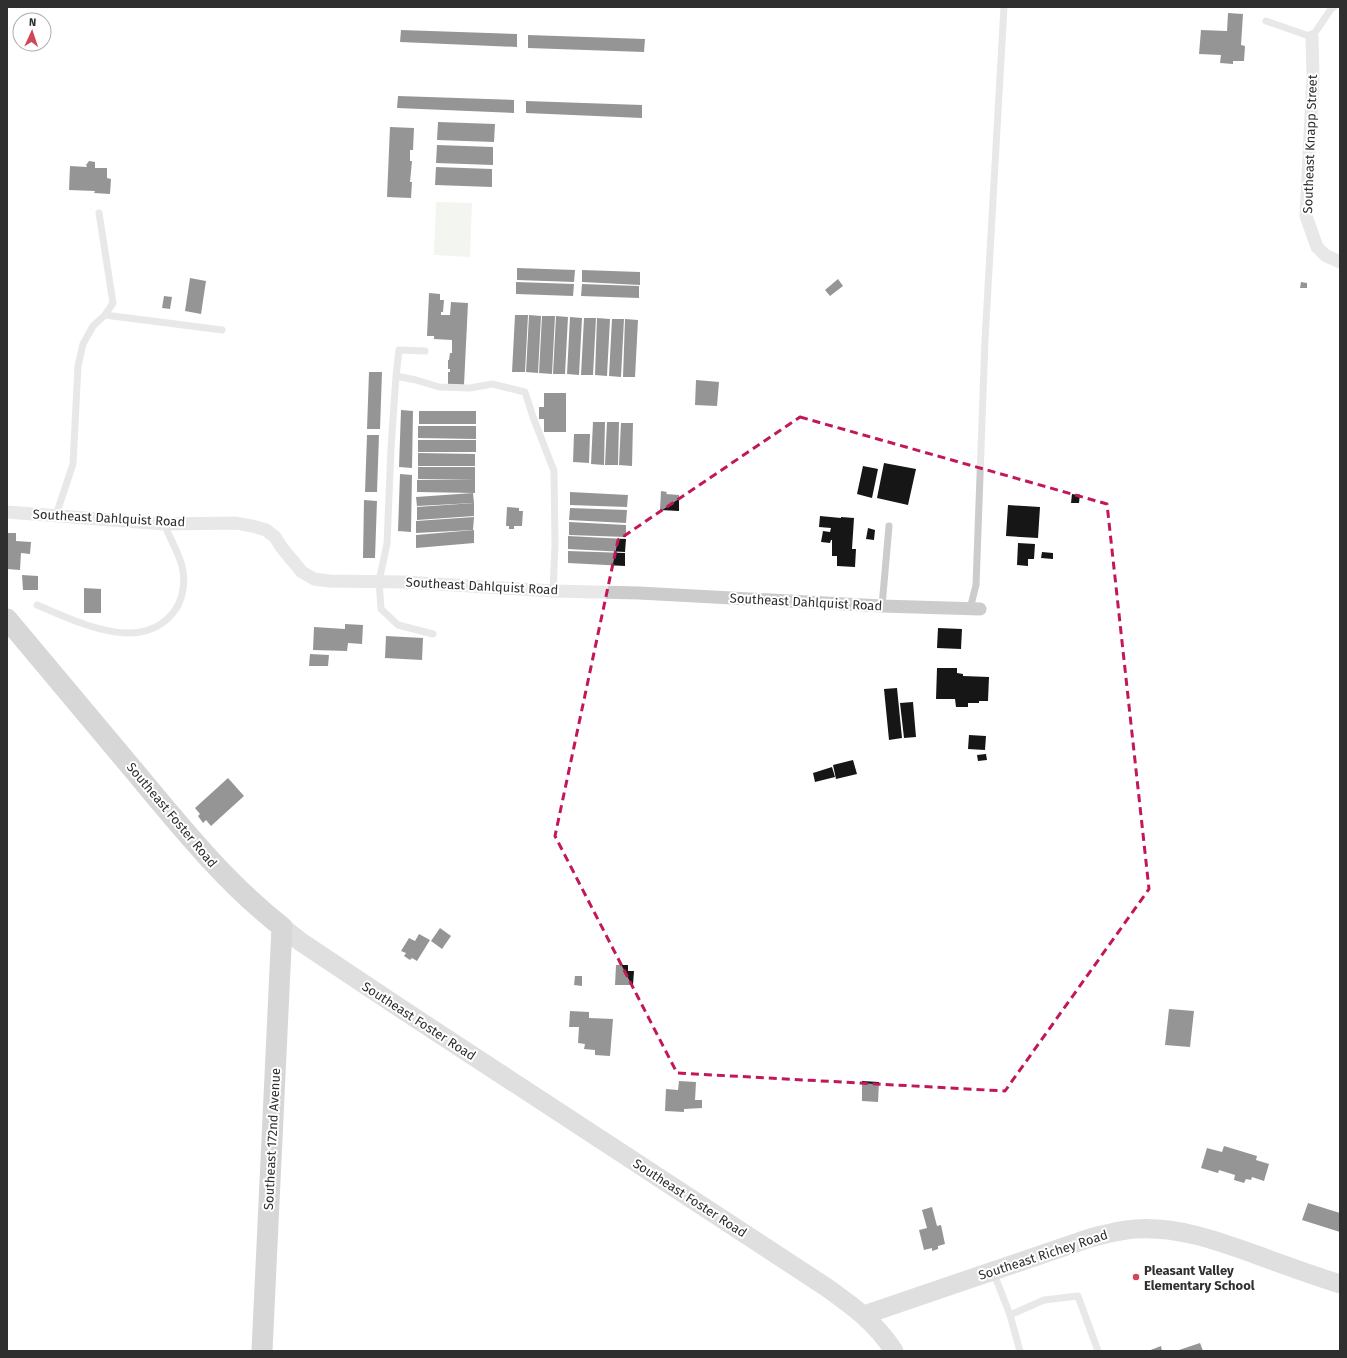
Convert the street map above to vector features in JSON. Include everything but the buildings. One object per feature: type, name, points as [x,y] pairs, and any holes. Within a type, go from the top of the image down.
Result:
[{"type":"main road","name":"Southeast Foster Road","points":[[7,619],[175,820],[222,873],[282,927],[301,942],[403,1010],[826,1287],[864,1315],[879,1331],[894,1351]]},
{"type":"main road","name":"Southeast 172nd Avenue","points":[[262,1351],[282,927]]},
{"type":"main road","name":"Southeast Richey Road","points":[[864,1315],[1090,1238],[1136,1229],[1181,1232],[1199,1236],[1340,1284]]},
{"type":"street","name":"Southeast Knapp Street","points":[[1312,36],[1313,76],[1306,216],[1317,247],[1325,255],[1340,262]]},
{"type":"street","name":"Southeast Dahlquist Road","points":[[7,512],[164,524],[236,523],[256,527],[266,530],[275,537],[302,572],[314,579],[329,582],[404,582],[553,591],[639,593],[882,606],[975,609]]},
{"type":"lane","points":[[975,609],[986,340],[1004,7]]},
{"type":"lane","points":[[1266,21],[1312,36],[1334,7]]},
{"type":"lane","points":[[56,515],[73,464],[78,366],[83,344],[93,326],[105,315],[113,302],[99,213]]},
{"type":"lane","points":[[105,315],[222,330]]},
{"type":"lane","points":[[425,351],[399,350],[391,448],[387,544],[379,582],[381,609],[398,625],[433,634]]},
{"type":"lane","points":[[396,376],[439,387],[470,388],[492,384],[525,392],[533,417],[554,470],[555,544],[553,591]]},
{"type":"lane","points":[[37,605],[92,627],[122,634],[153,629],[166,621],[176,610],[182,598],[184,582],[182,566],[164,524]]},
{"type":"lane","points":[[882,606],[889,526]]},
{"type":"lane","points":[[993,1271],[1010,1315],[1020,1351]]},
{"type":"lane","points":[[1010,1315],[1044,1300],[1078,1296],[1098,1351]]},
{"type":"highlighted area","points":[[800,417],[1107,504],[1149,889],[1005,1091],[677,1073],[555,836],[618,540]]},
{"type":"shaded area","points":[[436,202],[472,203],[470,257],[434,255]]},
{"type":"place","name":"Pleasant Valley Elementary School","points":[[1136,1277]]}]
